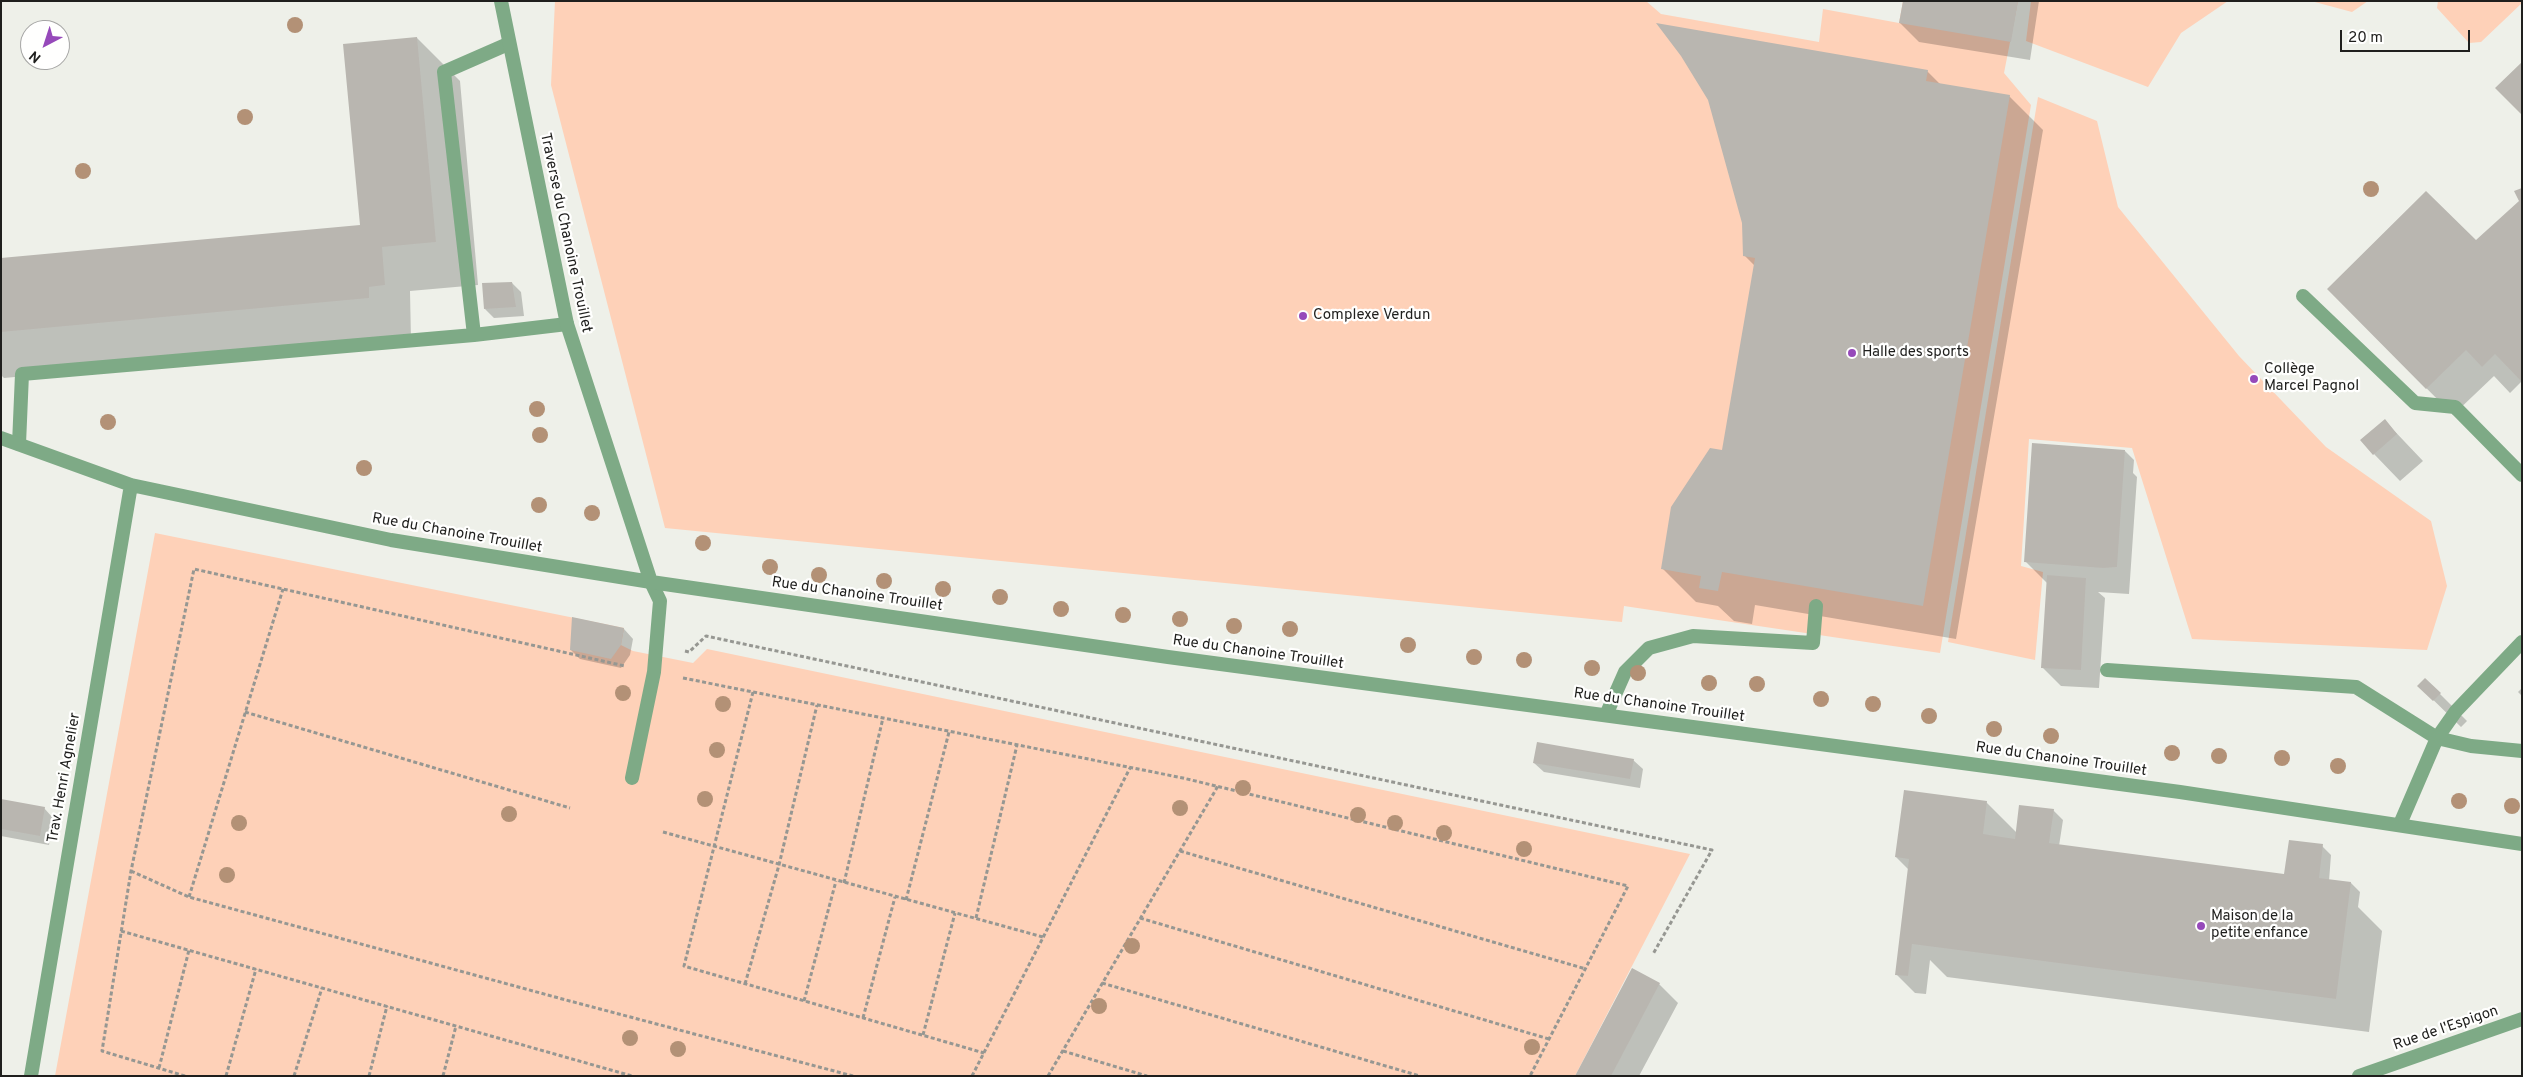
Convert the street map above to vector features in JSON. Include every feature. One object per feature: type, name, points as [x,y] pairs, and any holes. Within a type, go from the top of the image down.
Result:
[{"type":"street","name":"Traverse du Chanoine Trouillet","points":[[501,1],[508,44],[567,324],[651,582],[660,601],[654,672],[632,778]]},
{"type":"street","points":[[474,335],[444,72],[508,44]]},
{"type":"street","points":[[2303,296],[2415,403],[2456,407],[2522,475]]},
{"type":"street","points":[[19,444],[22,374],[474,335],[567,324]]},
{"type":"street","name":"Rue du Chanoine Trouillet","points":[[1,438],[131,485],[391,540],[651,582],[1168,657],[2180,792],[2522,844]]},
{"type":"street","name":"Trav. Henri Agnelier","points":[[31,1076],[131,485]]},
{"type":"street","points":[[1606,715],[1625,672],[1649,648],[1693,636],[1812,643],[1816,606]]},
{"type":"street","points":[[2400,824],[2437,738],[2456,711],[2522,642]]},
{"type":"street","points":[[2107,670],[2356,687],[2437,738],[2471,746],[2522,751]]},
{"type":"street","name":"Rue de l'Espigon","points":[[2371,1073],[2522,1019]]},
{"type":"path","points":[[185,1076],[102,1051],[131,871],[194,569],[654,672],[1218,786],[1628,886],[1530,1076]]},
{"type":"path","points":[[189,897],[283,589]]},
{"type":"path","points":[[680,650],[689,652],[706,636],[1712,850],[1653,954]]},
{"type":"path","points":[[753,692],[684,966],[984,1053]]},
{"type":"path","points":[[746,984],[779,865],[817,705]]},
{"type":"path","points":[[245,712],[570,808]]},
{"type":"path","points":[[844,882],[883,718]]},
{"type":"path","points":[[906,900],[949,732]]},
{"type":"path","points":[[976,918],[1017,745]]},
{"type":"path","points":[[972,1076],[1130,768]]},
{"type":"path","points":[[1048,1076],[1218,786]]},
{"type":"path","points":[[663,832],[1043,937]]},
{"type":"path","points":[[1180,851],[1586,969]]},
{"type":"path","points":[[131,871],[189,897],[853,1076]]},
{"type":"path","points":[[804,1000],[836,881]]},
{"type":"path","points":[[863,1018],[895,897]]},
{"type":"path","points":[[923,1035],[955,913]]},
{"type":"path","points":[[1140,918],[1549,1039]]},
{"type":"path","points":[[121,931],[632,1076]]},
{"type":"path","points":[[159,1068],[189,950]]},
{"type":"path","points":[[226,1076],[256,969]]},
{"type":"path","points":[[1102,983],[1420,1076]]},
{"type":"path","points":[[294,1076],[322,988]]},
{"type":"path","points":[[369,1076],[387,1006]]},
{"type":"path","points":[[443,1076],[456,1026]]},
{"type":"path","points":[[1063,1051],[1147,1076]]},
{"type":"shaded area","name":"Complexe Verdun","points":[[555,1],[1646,1],[1661,14],[1819,42],[1823,9],[1899,23],[1903,1],[2018,1],[2004,73],[2031,105],[1940,653],[1624,606],[1622,622],[665,528],[551,85]]},
{"type":"shaded area","points":[[2031,1],[2228,1],[2181,33],[2148,87],[2026,41]]},
{"type":"shaded area","points":[[2311,1],[2368,1],[2352,12]]},
{"type":"shaded area","points":[[2438,1],[2522,1],[2522,3],[2481,42],[2469,43],[2437,8]]},
{"type":"shaded area","points":[[2038,97],[2097,121],[2118,207],[2239,356],[2326,447],[2431,521],[2447,586],[2427,650],[2192,639],[2132,448],[2029,439],[2021,566],[2043,572],[2035,660],[1948,642]]},
{"type":"shaded area","points":[[155,533],[624,628],[621,645],[633,651],[693,663],[707,649],[1690,854],[1575,1076],[55,1076]]},
{"type":"building","points":[[1903,1],[2018,1],[2011,42],[1899,23]]},
{"type":"building","name":"Halle des sports","points":[[1656,23],[1928,70],[1926,81],[2010,95],[1923,606],[1722,572],[1718,591],[1699,588],[1701,576],[1661,569],[1671,507],[1710,448],[1722,450],[1755,258],[1743,256],[1742,223],[1708,100],[1681,56]]},
{"type":"building","points":[[417,37],[436,242],[382,247],[385,285],[369,287],[369,298],[1,332],[1,258],[360,225],[343,44]]},
{"type":"building","points":[[2522,62],[2522,115],[2495,88]]},
{"type":"building","points":[[2522,188],[2522,382],[2495,354],[2482,367],[2466,350],[2426,389],[2327,289],[2426,191],[2476,240],[2519,201],[2514,191]]},
{"type":"building","points":[[512,282],[516,307],[484,309],[482,283]]},
{"type":"building","points":[[2385,419],[2397,434],[2373,455],[2360,440]]},
{"type":"building","points":[[2032,443],[2125,450],[2117,567],[2103,568],[2024,562]]},
{"type":"building","points":[[2047,575],[2086,578],[2081,670],[2041,668]]},
{"type":"building","points":[[572,617],[624,628],[621,645],[611,659],[570,650]]},
{"type":"building","points":[[2425,678],[2441,693],[2433,701],[2417,686]]},
{"type":"building","points":[[1537,742],[1634,759],[1630,779],[1533,763]]},
{"type":"building","points":[[1904,790],[1987,801],[1983,834],[2015,839],[2019,805],[2054,809],[2049,843],[2284,874],[2289,840],[2323,844],[2319,878],[2351,882],[2336,999],[1912,944],[1908,976],[1895,975],[1909,859],[1895,857]]},
{"type":"building","points":[[1,799],[45,807],[40,836],[1,829]]},
{"type":"building","points":[[1632,968],[1660,983],[1611,1076],[1575,1076]]},
{"type":"place","name":"Complexe Verdun","points":[[1303,316]]},
{"type":"place","name":"Halle des sports","points":[[1852,353]]},
{"type":"place","name":"Collège Marcel Pagnol","points":[[2254,379]]},
{"type":"place","name":"Maison de la petite enfance","points":[[2201,926]]}]
